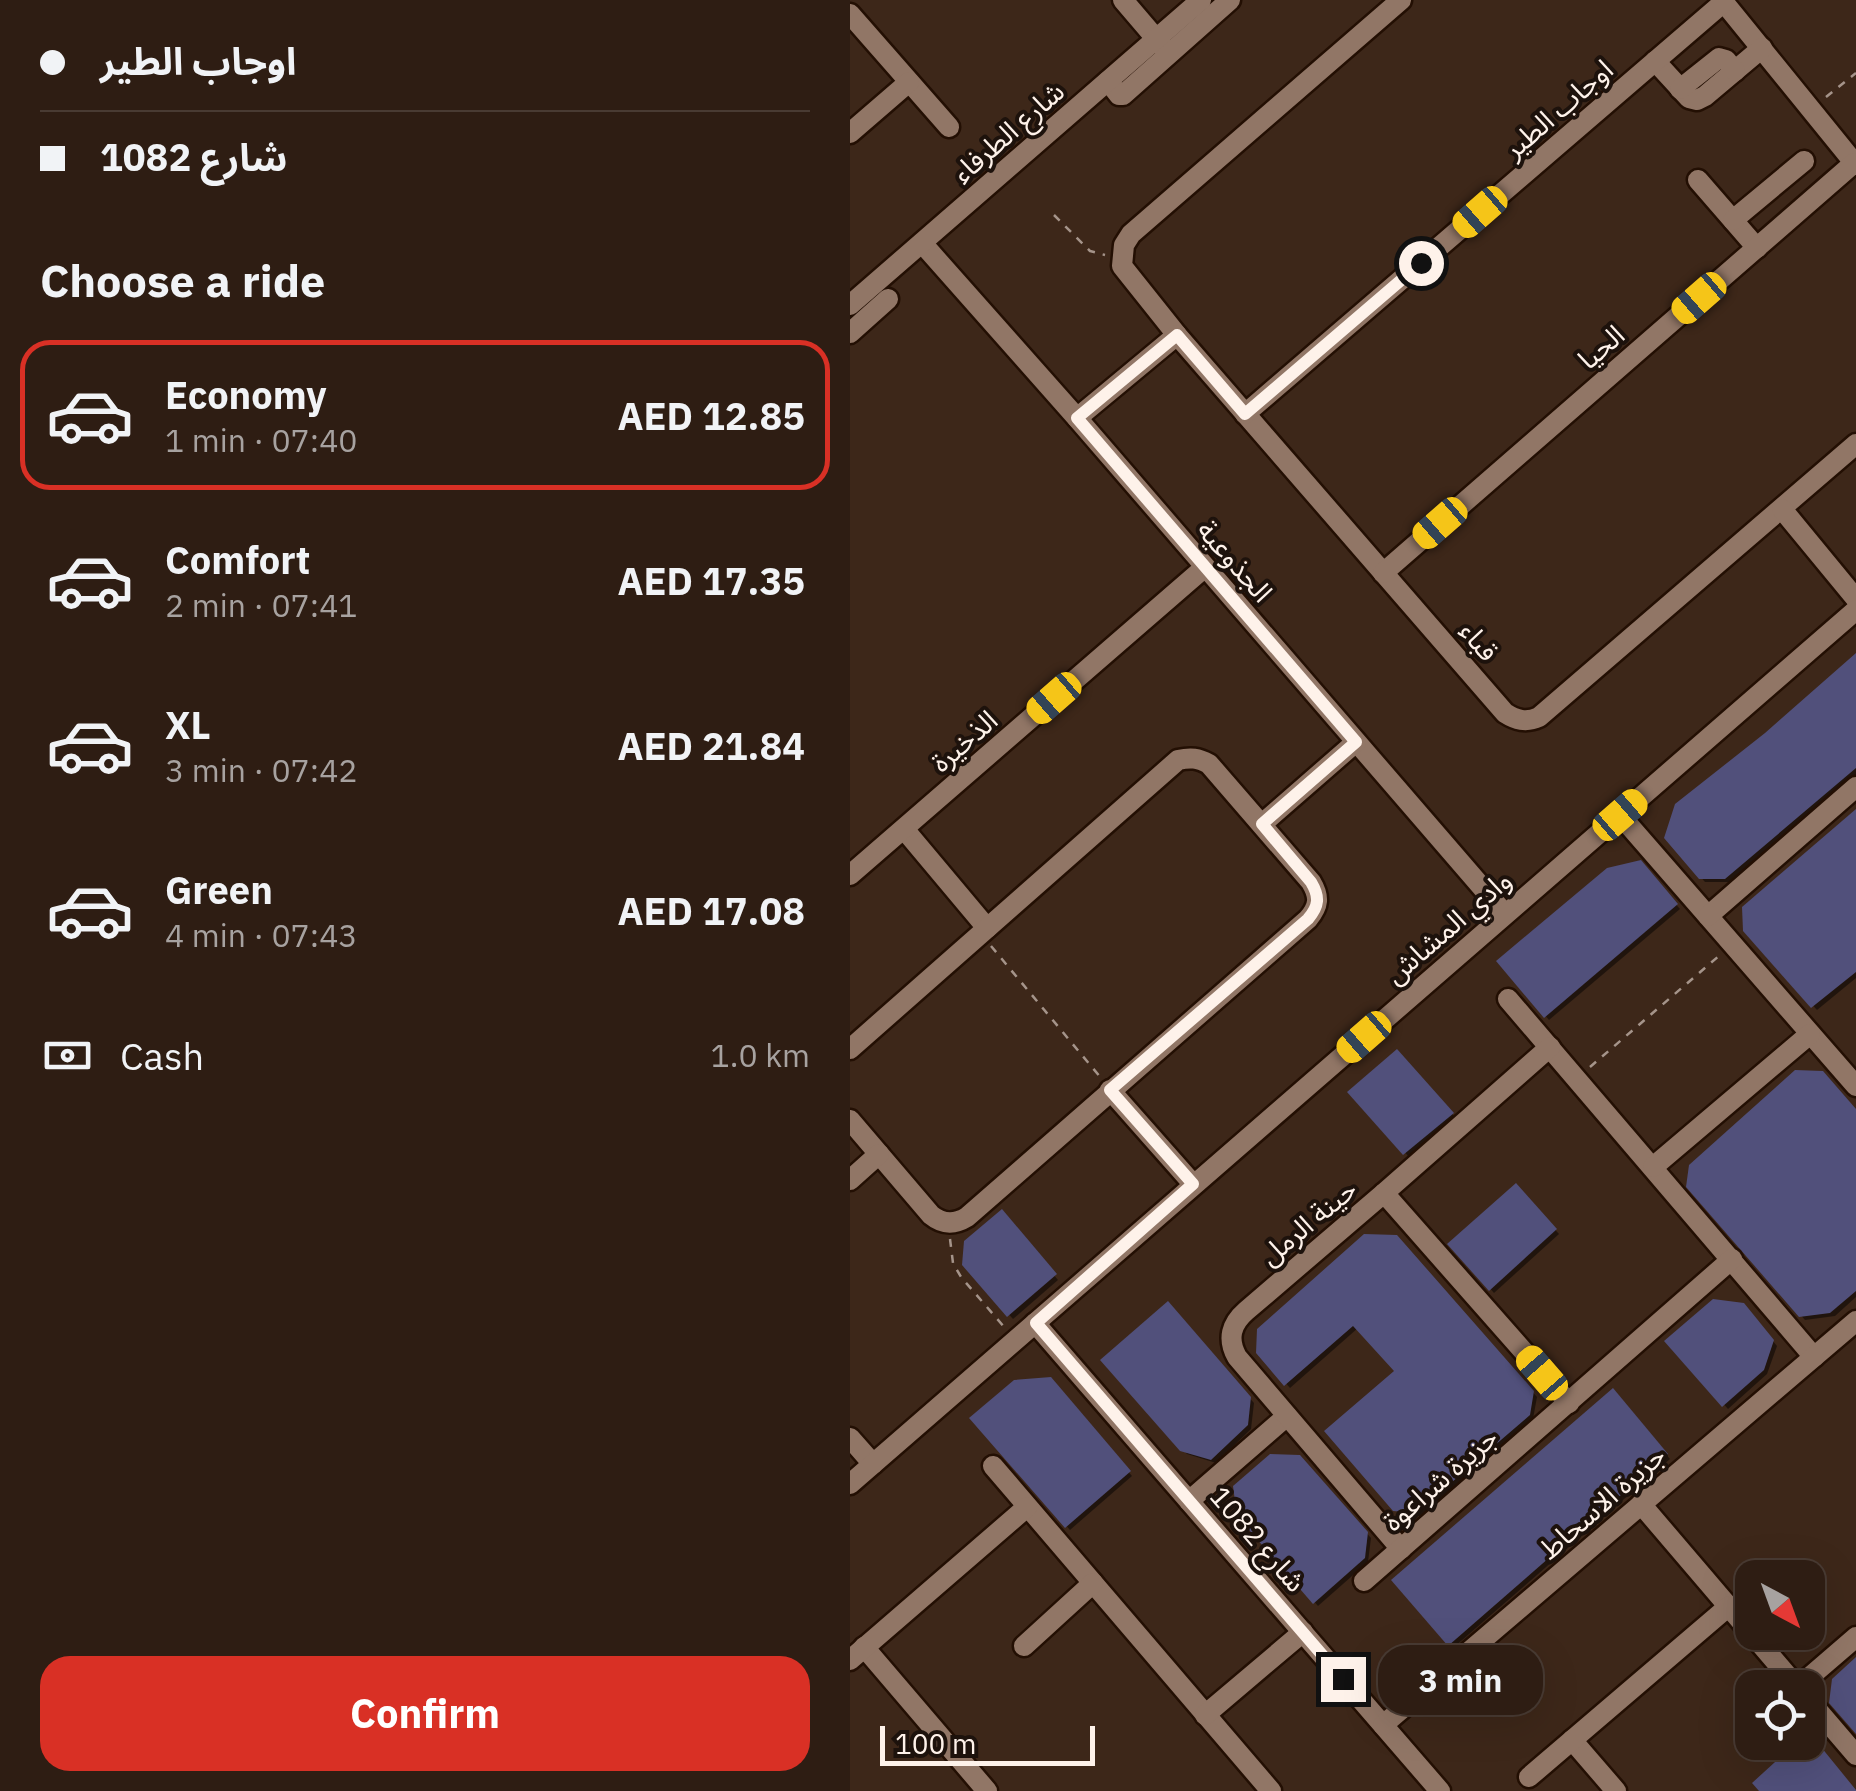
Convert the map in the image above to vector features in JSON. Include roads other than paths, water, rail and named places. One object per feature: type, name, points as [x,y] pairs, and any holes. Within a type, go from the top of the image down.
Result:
[{"type":"street","points":[[1123,0],[1162,46],[1230,0]]},
{"type":"street","name":"شارع الطرفاء","points":[[850,305],[1108,81],[1162,46],[1201,0]]},
{"type":"street","name":"قباء","points":[[1401,0],[1131,234],[1124,245],[1122,266],[1177,335],[1504,712],[1516,720],[1539,717],[1856,444]]},
{"type":"street","points":[[1723,1],[1855,164]]},
{"type":"street","name":"اوجاب الطير","points":[[1245,414],[1723,1]]},
{"type":"street","points":[[850,14],[949,127]]},
{"type":"street","points":[[1655,61],[1680,90],[1697,100],[1762,48]]},
{"type":"street","points":[[850,133],[909,82]]},
{"type":"street","points":[[1732,220],[1804,162]]},
{"type":"street","name":"الحيا","points":[[1383,573],[1855,164]]},
{"type":"street","points":[[1698,180],[1757,248]]},
{"type":"street","name":"الجذوعية","points":[[922,243],[1506,914]]},
{"type":"street","points":[[850,332],[888,300]]},
{"type":"street","points":[[1077,418],[1177,335]]},
{"type":"street","points":[[1782,509],[1856,599]]},
{"type":"street","name":"الذخيرة","points":[[850,876],[1204,568]]},
{"type":"street","name":"وادي المشاش","points":[[850,1484],[1856,610]]},
{"type":"street","points":[[1262,824],[1356,742]]},
{"type":"street","points":[[850,1049],[1178,760],[1190,757],[1209,764],[1317,893],[1318,902],[1308,919],[967,1218],[950,1223],[930,1215],[850,1120]]},
{"type":"street","points":[[1708,916],[1856,787]]},
{"type":"street","points":[[1620,815],[1856,1086]]},
{"type":"street","points":[[904,829],[983,931]]},
{"type":"street","points":[[1508,999],[1814,1357]]},
{"type":"street","points":[[1653,1167],[1810,1034]]},
{"type":"street","points":[[1384,1193],[1550,1047]]},
{"type":"street","points":[[1110,1090],[1193,1184]]},
{"type":"street","points":[[850,1180],[880,1154]]},
{"type":"street","name":"حينة الرمل","points":[[1401,1549],[1237,1356],[1231,1341],[1234,1325],[1246,1310],[1384,1193],[1568,1402]]},
{"type":"street","name":"جزيرة شراعوة","points":[[1364,1582],[1732,1259]]},
{"type":"street","name":"جزيرة الاسحاط","points":[[1383,1725],[1856,1321]]},
{"type":"street","name":"شارع 1082","points":[[1036,1323],[1440,1791]]},
{"type":"street","points":[[1189,1501],[1287,1416]]},
{"type":"street","points":[[850,1438],[873,1464]]},
{"type":"street","points":[[993,1466],[1271,1791]]},
{"type":"street","points":[[1641,1504],[1783,1670]]},
{"type":"street","points":[[988,1791],[857,1654],[1027,1507]]},
{"type":"street","points":[[1024,1646],[1093,1583]]},
{"type":"street","points":[[1530,1777],[1728,1606]]},
{"type":"street","points":[[1205,1715],[1303,1632]]},
{"type":"street","points":[[1818,1670],[1856,1638]]},
{"type":"street","points":[[1825,1719],[1856,1756]]},
{"type":"street","points":[[1572,1740],[1616,1791]]}]
